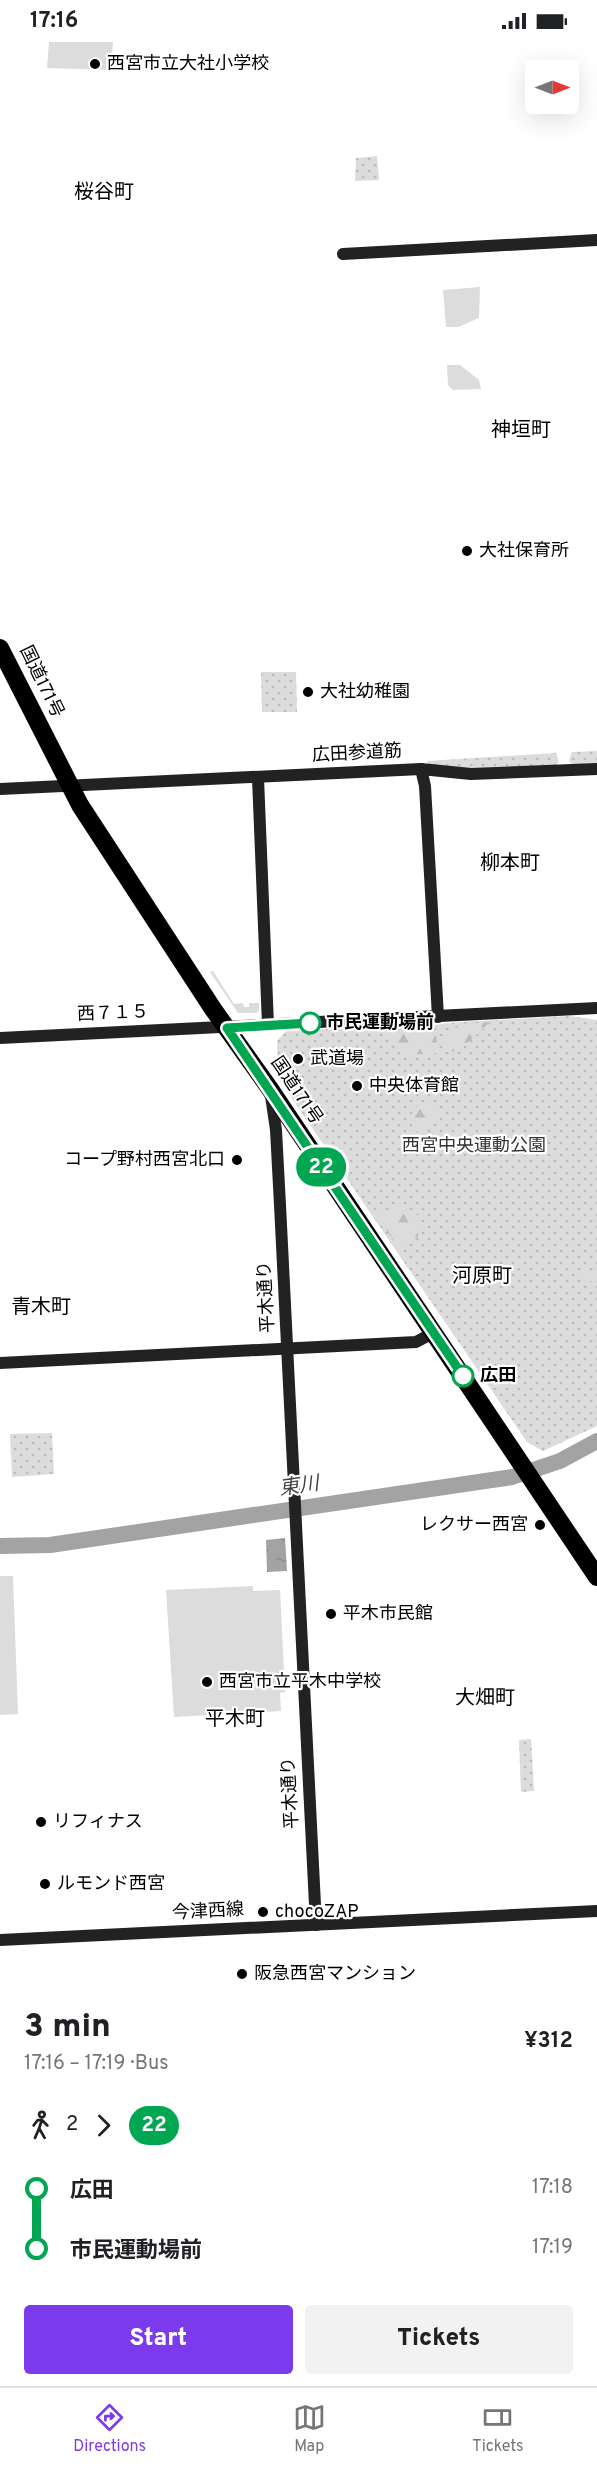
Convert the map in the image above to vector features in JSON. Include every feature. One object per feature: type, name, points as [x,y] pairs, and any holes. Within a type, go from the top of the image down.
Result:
[{"type":"highway","name":"国道171号","points":[[0,648],[80,805],[227,1028],[597,1577]]},
{"type":"street","points":[[343,254],[597,240]]},
{"type":"street","points":[[421,769],[425,786],[438,1017]]},
{"type":"street","name":"広田参道筋","points":[[0,789],[421,769],[471,774],[597,769]]},
{"type":"street","points":[[258,778],[268,1025]]},
{"type":"street","name":"西７１５","points":[[0,1038],[597,1008]]},
{"type":"street","name":"平木通り","points":[[270,1089],[277,1141],[316,1925]]},
{"type":"street","points":[[0,1363],[416,1342],[433,1333]]},
{"type":"street","name":"今津西線","points":[[0,1940],[597,1911]]},
{"type":"green space","points":[[49,42],[113,42],[111,70],[47,68]]},
{"type":"green space","points":[[377,156],[379,180],[355,181],[356,158]]},
{"type":"green space","points":[[480,287],[479,318],[458,327],[446,327],[443,290]]},
{"type":"green space","points":[[447,365],[460,365],[479,380],[481,389],[453,390],[448,385]]},
{"type":"green space","points":[[261,672],[296,672],[297,712],[262,712]]},
{"type":"green space","points":[[597,751],[597,764],[573,765],[569,761],[572,752]]},
{"type":"green space","points":[[556,753],[559,762],[556,765],[472,769],[428,766],[427,761]]},
{"type":"green space","points":[[213,971],[234,1004],[243,1003],[244,1007],[249,1007],[249,1003],[259,1003],[257,1013],[238,1013],[210,972]]},
{"type":"green space","name":"西宮中央運動公園","points":[[570,1016],[597,1020],[597,1426],[543,1451],[527,1442],[278,1078],[277,1041],[286,1031],[365,1027],[380,1031],[460,1022]]},
{"type":"green space","points":[[490,1022],[459,1051],[443,1052],[442,1037],[459,1024]]},
{"type":"green space","points":[[426,1029],[436,1035],[438,1053],[402,1055],[386,1034]]},
{"type":"green space","points":[[424,1102],[437,1104],[441,1112],[440,1119],[429,1124],[426,1132],[413,1131],[412,1114]]},
{"type":"green space","points":[[403,1207],[419,1216],[418,1237],[398,1247],[375,1213]]},
{"type":"green space","points":[[597,1268],[597,1283],[577,1277]]},
{"type":"green space","points":[[52,1433],[54,1474],[12,1477],[10,1434]]},
{"type":"green space","points":[[0,1576],[13,1576],[18,1714],[0,1715]]},
{"type":"green space","points":[[253,1586],[253,1591],[280,1590],[285,1692],[280,1693],[281,1711],[174,1717],[166,1590]]},
{"type":"green space","points":[[531,1739],[534,1791],[521,1792],[519,1740]]},
{"type":"water","points":[[285,1538],[287,1571],[267,1572],[266,1540]]},
{"type":"waterway","name":"東川","points":[[0,1546],[50,1545],[512,1477],[560,1461],[597,1441]]},
{"type":"bus line","name":"22","points":[[310,1023],[227,1028],[463,1376]]},
{"type":"place","name":"西宮市立大社小学校","points":[[95,64]]},
{"type":"place","name":"大社保育所","points":[[467,551]]},
{"type":"place","name":"大社幼稚園","points":[[308,692]]},
{"type":"place","name":"市民運動場前","points":[[310,1023]]},
{"type":"place","name":"武道場","points":[[298,1059]]},
{"type":"place","name":"中央体育館","points":[[357,1086]]},
{"type":"place","name":"コープ野村西宮北口","points":[[237,1160]]},
{"type":"place","name":"広田","points":[[463,1376]]},
{"type":"place","name":"レクサー西宮","points":[[540,1525]]},
{"type":"place","name":"平木市民館","points":[[331,1614]]},
{"type":"place","name":"西宮市立平木中学校","points":[[207,1682]]},
{"type":"place","name":"リフィナス","points":[[41,1822]]},
{"type":"place","name":"ルモンド西宮","points":[[45,1884]]},
{"type":"place","name":"chocoZAP","points":[[263,1912]]},
{"type":"place","name":"阪急西宮マンション","points":[[242,1974]]},
{"type":"district","name":"桜谷町","points":[[104,193]]},
{"type":"district","name":"神垣町","points":[[521,431]]},
{"type":"district","name":"柳本町","points":[[510,864]]},
{"type":"district","name":"河原町","points":[[482,1277]]},
{"type":"district","name":"青木町","points":[[41,1308]]},
{"type":"district","name":"大畑町","points":[[485,1699]]},
{"type":"district","name":"平木町","points":[[235,1720]]}]
